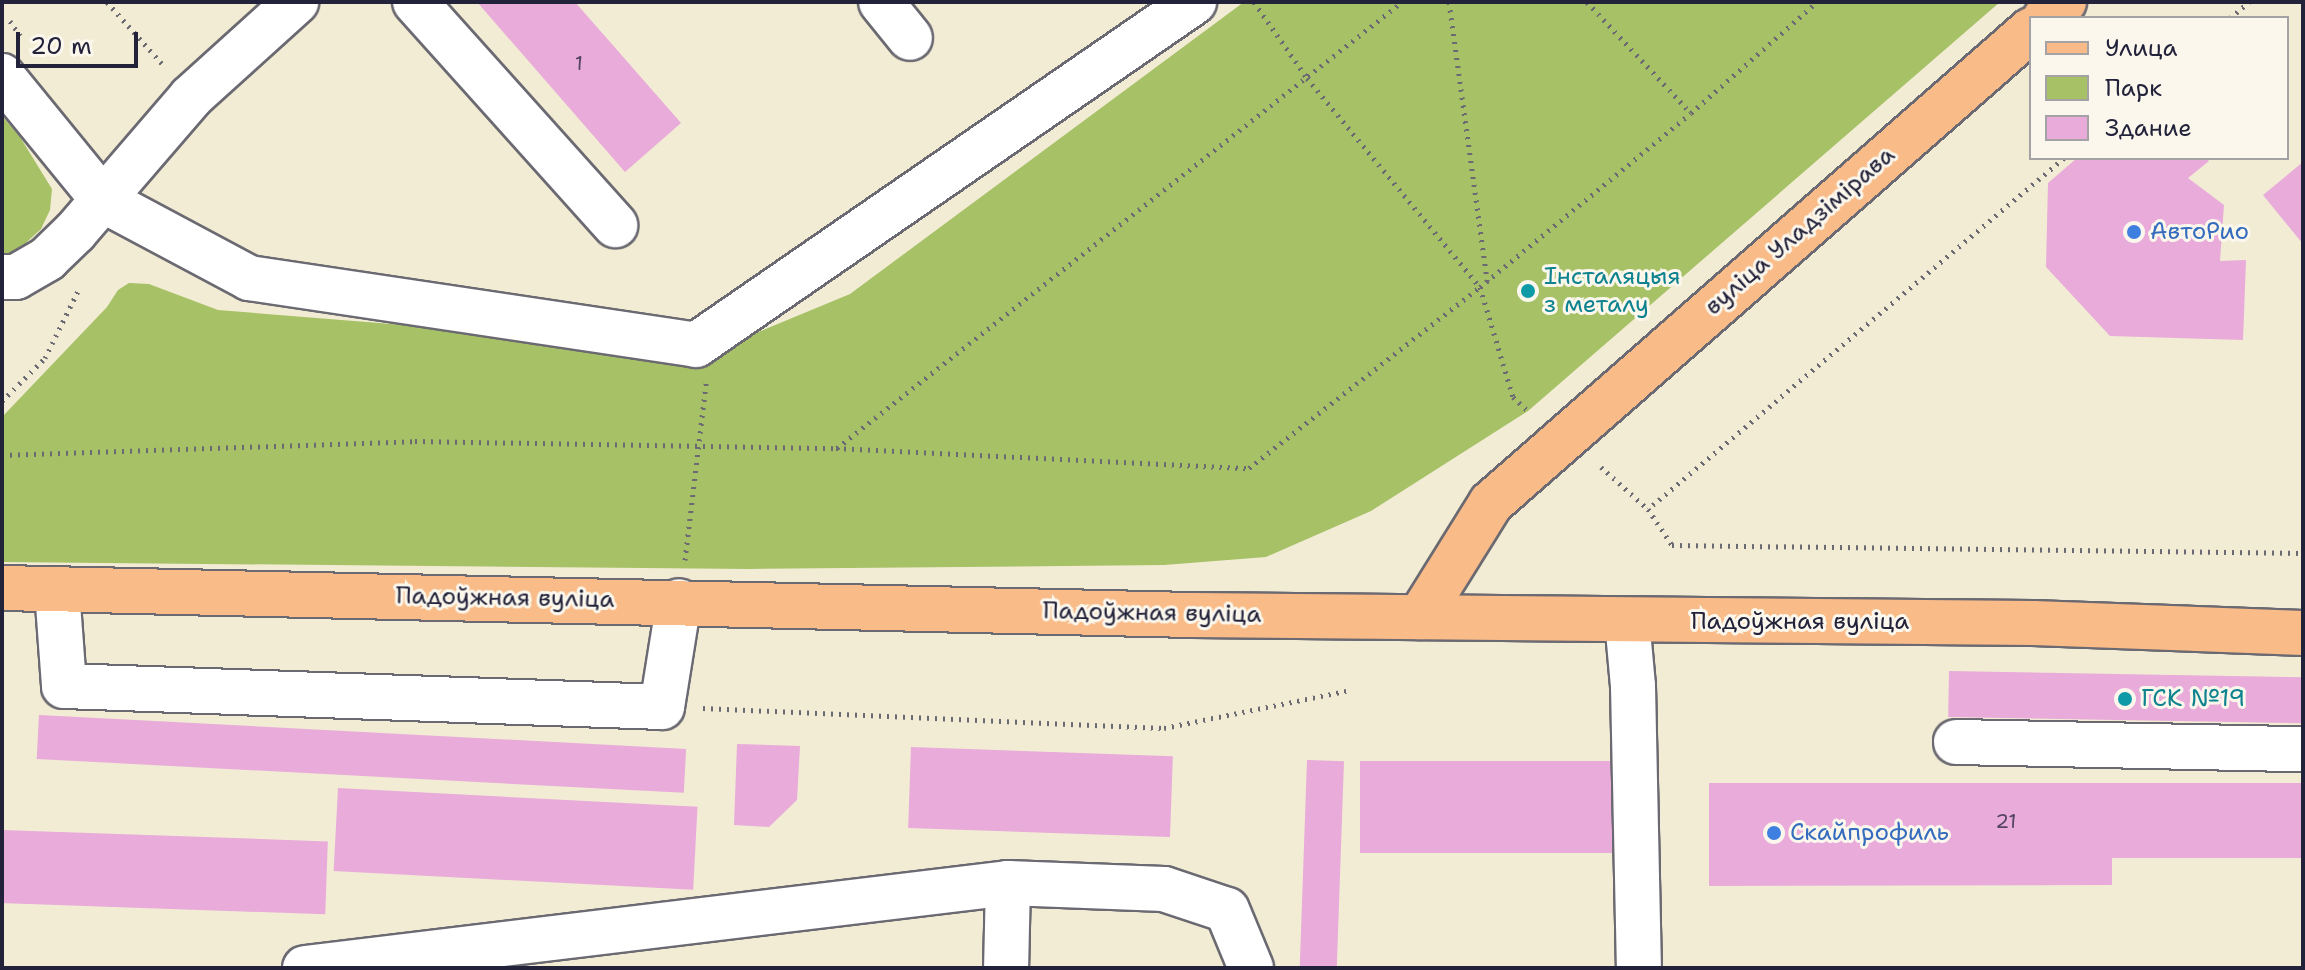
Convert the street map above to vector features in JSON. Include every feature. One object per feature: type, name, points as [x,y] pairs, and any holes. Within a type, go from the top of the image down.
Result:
[{"type":"main road","points":[[2047,16],[2064,2]]},
{"type":"main road","name":"вуліца Уладзімірава","points":[[1420,617],[1491,503],[1562,437],[2029,32]]},
{"type":"main road","name":"Падоўжная вуліца","points":[[2,588],[1420,617],[2033,623],[2303,633]]},
{"type":"lane","points":[[2,277],[16,277],[47,259],[103,200],[191,97],[296,2]]},
{"type":"lane","points":[[415,2],[615,225]]},
{"type":"lane","points":[[881,2],[910,38]]},
{"type":"lane","points":[[2,76],[103,200],[249,278],[696,345],[1194,2]]},
{"type":"lane","points":[[57,590],[64,686],[662,707],[679,601]]},
{"type":"lane","points":[[1627,620],[1633,686],[1639,968]]},
{"type":"lane","points":[[1956,742],[2303,749]]},
{"type":"lane","points":[[1006,968],[1008,883]]},
{"type":"lane","points":[[305,968],[1008,883],[1164,889],[1227,910],[1251,968]]},
{"type":"path","points":[[1254,2],[1307,78],[1480,287],[1513,397],[1528,411]]},
{"type":"path","points":[[836,448],[1402,2]]},
{"type":"path","points":[[1449,2],[1487,282]]},
{"type":"path","points":[[1587,2],[1691,113]]},
{"type":"path","points":[[2,455],[415,441],[836,448],[1249,468],[1487,282],[1691,113],[1817,2]]},
{"type":"path","points":[[2232,16],[2249,2]]},
{"type":"path","points":[[1648,509],[2062,160]]},
{"type":"path","points":[[679,601],[700,446],[711,334]]},
{"type":"path","points":[[1601,467],[1648,509],[1672,545],[2303,553]]},
{"type":"path","points":[[662,707],[1164,728],[1346,691]]},
{"type":"green space","points":[[1244,2],[2000,2],[1528,411],[1371,511],[1266,557],[1164,565],[749,569],[2,562],[2,417],[107,307],[118,290],[129,283],[149,284],[218,310],[715,350],[850,294]]},
{"type":"green space","points":[[2,116],[20,137],[52,189],[50,210],[41,229],[17,251],[2,256]]},
{"type":"building","points":[[477,2],[575,2],[681,123],[625,172]]},
{"type":"building","name":"АвтоРио","points":[[2075,160],[2208,160],[2188,178],[2224,205],[2220,261],[2246,260],[2243,340],[2110,336],[2046,267],[2048,183]]},
{"type":"building","points":[[2303,162],[2303,244],[2263,195]]},
{"type":"building","name":"ГСК №19","points":[[1949,671],[2303,677],[2302,723],[1948,717]]},
{"type":"building","points":[[39,715],[686,749],[684,793],[37,759]]},
{"type":"building","points":[[737,744],[800,746],[797,800],[769,827],[734,825]]},
{"type":"building","points":[[911,747],[1173,756],[1170,837],[908,828]]},
{"type":"building","points":[[1307,760],[1344,761],[1337,968],[1300,968]]},
{"type":"building","points":[[1360,761],[1612,761],[1612,853],[1360,853]]},
{"type":"building","points":[[1709,783],[2303,783],[2303,858],[2112,858],[2112,885],[1709,886]]},
{"type":"building","points":[[338,788],[698,807],[693,890],[334,871]]},
{"type":"building","points":[[2,830],[328,841],[325,914],[2,903]]},
{"type":"place","name":"АвтоРио","points":[[2134,232]]},
{"type":"place","name":"Інсталяцыя з металу","points":[[1528,291]]},
{"type":"place","name":"ГСК №19","points":[[2125,699]]},
{"type":"place","name":"Скайпрофиль","points":[[1774,833]]}]
